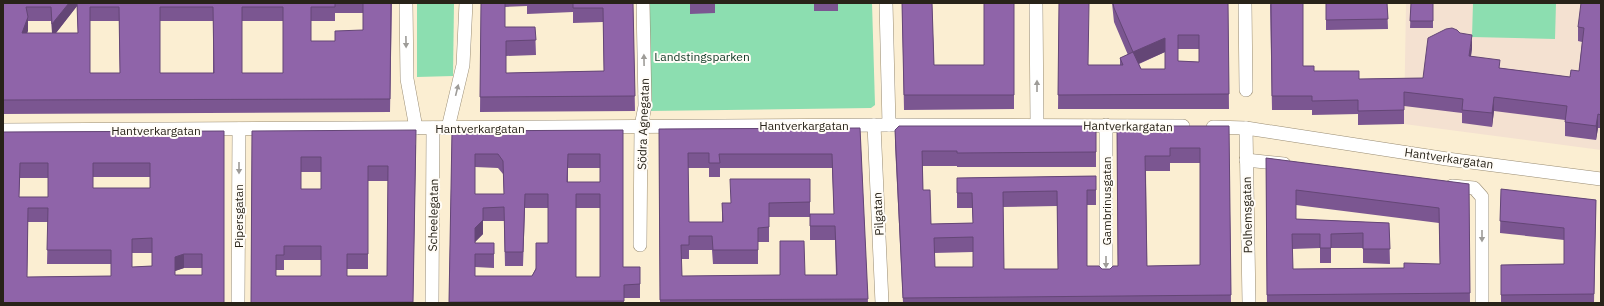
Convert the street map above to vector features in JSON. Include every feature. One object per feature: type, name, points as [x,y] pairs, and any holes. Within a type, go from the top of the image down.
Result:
[{"type":"street","points":[[406,3],[407,79],[416,128]]},
{"type":"street","points":[[448,128],[464,65],[466,3]]},
{"type":"street","name":"Södra Agnegatan","points":[[640,245],[641,126],[645,106],[643,3]]},
{"type":"street","points":[[886,3],[889,125]]},
{"type":"street","points":[[1036,3],[1037,125]]},
{"type":"street","points":[[1245,3],[1246,90]]},
{"type":"street","name":"Hantverkargatan","points":[[3,130],[874,125],[1106,125],[1246,128],[1447,159],[1601,178]]},
{"type":"street","name":"Pilgatan","points":[[874,125],[882,303]]},
{"type":"street","name":"Gambrinusgatan","points":[[1106,125],[1106,277]]},
{"type":"street","name":"Scheelegatan","points":[[432,303],[434,128]]},
{"type":"street","name":"Polhemsgatan","points":[[1246,128],[1249,303]]},
{"type":"street","name":"Pipersgatan","points":[[238,303],[239,129]]},
{"type":"street","points":[[1246,160],[1293,166]]},
{"type":"street","points":[[1443,184],[1474,188],[1482,197],[1482,303]]},
{"type":"shaded area","points":[[1406,3],[1601,3],[1601,150],[1404,124]]},
{"type":"green space","points":[[417,3],[454,3],[453,76],[417,77]]},
{"type":"green space","name":"Landstingsparken","points":[[647,3],[872,3],[875,105],[871,108],[648,111]]},
{"type":"green space","points":[[1473,3],[1556,3],[1555,39],[1472,37]]},
{"type":"building","points":[[3,3],[69,3],[52,24],[51,7],[26,7],[28,17],[22,33],[78,33],[77,3],[335,3],[335,7],[311,7],[311,41],[335,41],[335,31],[363,30],[363,3],[391,3],[390,99],[3,100]],"holes":[[[90,7],[119,7],[120,73],[90,73]],[[160,7],[213,7],[214,73],[160,73]],[[242,7],[283,7],[283,73],[242,73]]]},
{"type":"building","points":[[481,3],[505,3],[505,27],[535,27],[536,40],[506,41],[506,73],[604,71],[603,8],[573,8],[573,3],[633,3],[635,96],[480,97]]},
{"type":"building","points":[[902,3],[932,3],[934,65],[984,65],[984,3],[1014,3],[1014,95],[904,95]]},
{"type":"building","points":[[1059,3],[1089,3],[1088,65],[1123,65],[1120,58],[1133,52],[1113,3],[1228,3],[1229,94],[1058,95]],"holes":[[[1178,35],[1199,35],[1199,62],[1178,61]],[[1165,38],[1165,69],[1141,69],[1133,52]]]},
{"type":"building","points":[[1271,3],[1303,3],[1303,66],[1314,66],[1314,71],[1359,71],[1359,79],[1423,78],[1428,38],[1446,29],[1452,28],[1460,33],[1472,35],[1469,56],[1500,60],[1499,68],[1570,77],[1571,70],[1579,71],[1584,28],[1578,27],[1581,3],[1601,3],[1601,115],[1598,114],[1596,126],[1565,122],[1567,106],[1494,97],[1492,113],[1462,110],[1463,99],[1404,92],[1404,110],[1358,111],[1358,100],[1312,101],[1312,96],[1272,96]]},
{"type":"building","points":[[1326,3],[1387,3],[1388,19],[1326,20]]},
{"type":"building","points":[[1411,3],[1433,3],[1433,21],[1410,21]]},
{"type":"building","points":[[899,126],[1096,126],[1096,152],[957,153],[957,151],[922,151],[923,190],[930,190],[931,224],[973,223],[972,193],[957,193],[957,178],[1096,176],[1096,190],[1087,190],[1087,266],[1099,266],[1102,269],[1110,269],[1113,266],[1118,266],[1117,126],[1229,126],[1231,295],[903,298],[895,130]],"holes":[[[1170,148],[1200,148],[1200,265],[1147,266],[1145,156],[1170,156]],[[1057,191],[1058,269],[1004,269],[1003,192]],[[973,237],[973,267],[935,267],[934,238]]]},
{"type":"building","points":[[860,128],[868,299],[660,300],[659,129]],"holes":[[[688,153],[709,153],[709,163],[720,163],[719,154],[832,154],[834,214],[810,214],[810,226],[835,226],[837,275],[805,275],[804,241],[780,241],[780,275],[682,276],[681,245],[689,245],[689,236],[712,236],[713,250],[758,250],[758,228],[769,227],[769,203],[810,202],[810,179],[730,179],[731,203],[722,203],[723,222],[689,222]]]},
{"type":"building","points":[[416,130],[413,302],[251,303],[252,131]],"holes":[[[301,157],[321,157],[321,189],[301,189]],[[368,166],[388,166],[387,276],[347,276],[347,254],[368,254]],[[284,246],[321,246],[321,276],[276,276],[276,255],[284,255]]]},
{"type":"building","points":[[623,130],[623,267],[640,267],[640,284],[624,285],[624,301],[449,302],[452,131]],"holes":[[[475,154],[498,154],[503,161],[504,194],[475,194]],[[568,154],[600,154],[600,182],[567,182]],[[525,194],[548,194],[548,243],[536,243],[536,269],[532,276],[475,276],[475,254],[494,254],[494,243],[475,243],[475,228],[483,220],[483,208],[504,207],[505,252],[523,252]],[[576,194],[600,194],[600,277],[576,277]]]},
{"type":"building","points":[[224,131],[224,303],[3,303],[3,132]],"holes":[[[20,163],[48,163],[48,197],[19,197]],[[93,163],[150,163],[150,188],[93,188]],[[28,208],[48,208],[47,250],[111,250],[111,276],[27,277]],[[152,238],[152,266],[132,267],[132,239]],[[184,254],[202,254],[202,275],[175,275],[175,257]]]},
{"type":"building","points":[[1266,158],[1469,184],[1470,293],[1267,295]],"holes":[[[1296,190],[1439,208],[1440,264],[1404,263],[1404,268],[1293,269],[1292,234],[1320,234],[1320,248],[1331,248],[1331,234],[1363,233],[1363,249],[1390,249],[1389,223],[1296,219]]]},
{"type":"building","points":[[1501,189],[1596,200],[1594,294],[1501,295],[1501,265],[1564,264],[1564,228],[1500,221]]}]
